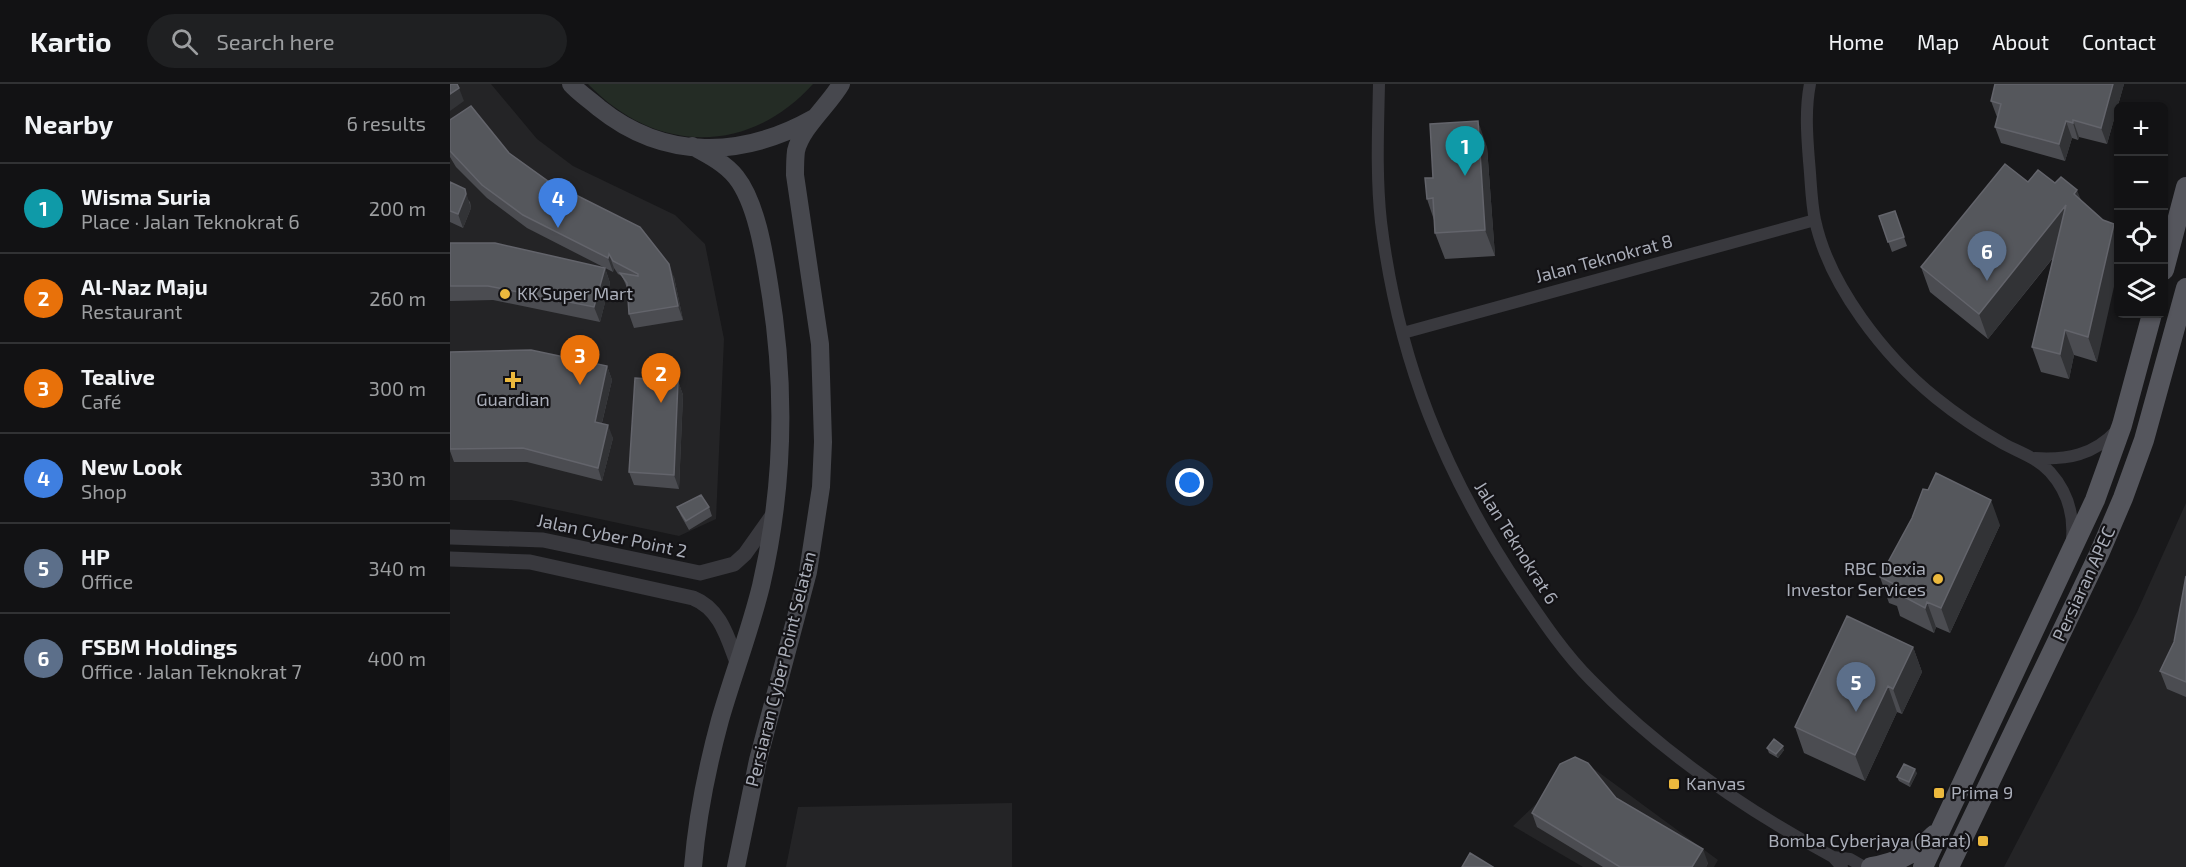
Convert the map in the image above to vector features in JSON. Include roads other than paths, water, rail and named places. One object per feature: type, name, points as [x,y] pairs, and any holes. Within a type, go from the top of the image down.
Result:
[{"type":"main road","points":[[571,84],[622,126],[645,137],[722,149],[744,147],[788,132],[816,117],[832,100],[841,84]]},
{"type":"main road","name":"Persiaran Cyber Point Selatan","points":[[736,867],[758,760],[808,572],[821,487],[823,442],[820,344],[795,175],[796,150],[816,117]]},
{"type":"main road","points":[[692,146],[714,158],[735,175],[748,195],[767,270],[773,308],[781,408],[775,512],[760,586],[720,722],[696,827],[693,867]]},
{"type":"main road","points":[[2165,264],[2186,187]]},
{"type":"main road","name":"Persiaran APEC","points":[[1949,867],[2099,555],[2123,498],[2147,430],[2186,288]]},
{"type":"main road","name":"Persiaran APEC","points":[[1923,867],[2096,500],[2122,425],[2151,318]]},
{"type":"main road","points":[[1871,867],[1905,856],[1923,846],[1942,827]]},
{"type":"street","name":"Jalan Teknokrat 6","points":[[1379,84],[1377,149],[1381,221],[1402,333],[1422,404],[1459,486],[1488,541],[1556,638],[1590,680],[1680,760],[1756,814],[1833,857],[1842,867]]},
{"type":"street","points":[[1810,84],[1808,150],[1815,220],[1830,261],[1857,312],[1885,347],[1936,398],[2006,445],[2035,458],[2056,479],[2067,496],[2073,525],[2071,555]]},
{"type":"street","name":"Jalan Teknokrat 8","points":[[1402,333],[1815,220]]},
{"type":"street","points":[[2035,458],[2054,459],[2085,453],[2099,446],[2122,425]]},
{"type":"street","name":"Jalan Cyber Point 2","points":[[450,537],[543,540],[700,573],[734,564],[745,554],[775,512]]},
{"type":"street","points":[[450,560],[530,562],[693,598],[705,603],[713,611],[738,665]]},
{"type":"street","name":"Jalan Teknokrat 6","points":[[1833,857],[1850,859],[1864,867]]},
{"type":"place","name":"Wisma Suria","points":[[1465,176]]},
{"type":"place","name":"New Look","points":[[558,228]]},
{"type":"place","name":"FSBM Holdings","points":[[1987,281]]},
{"type":"place","name":"KK Super Mart","points":[[505,294]]},
{"type":"place","name":"Guardian","points":[[513,380]]},
{"type":"place","name":"Tealive","points":[[580,385]]},
{"type":"place","name":"Al-Naz Maju","points":[[661,403]]},
{"type":"place","name":"RBC Dexia Investor Services","points":[[1938,579]]},
{"type":"place","name":"HP","points":[[1856,712]]},
{"type":"place","name":"Kanvas","points":[[1674,784]]},
{"type":"place","name":"Prima 9","points":[[1939,793]]},
{"type":"place","name":"Bomba Cyberjaya (Barat)","points":[[1983,841]]}]
